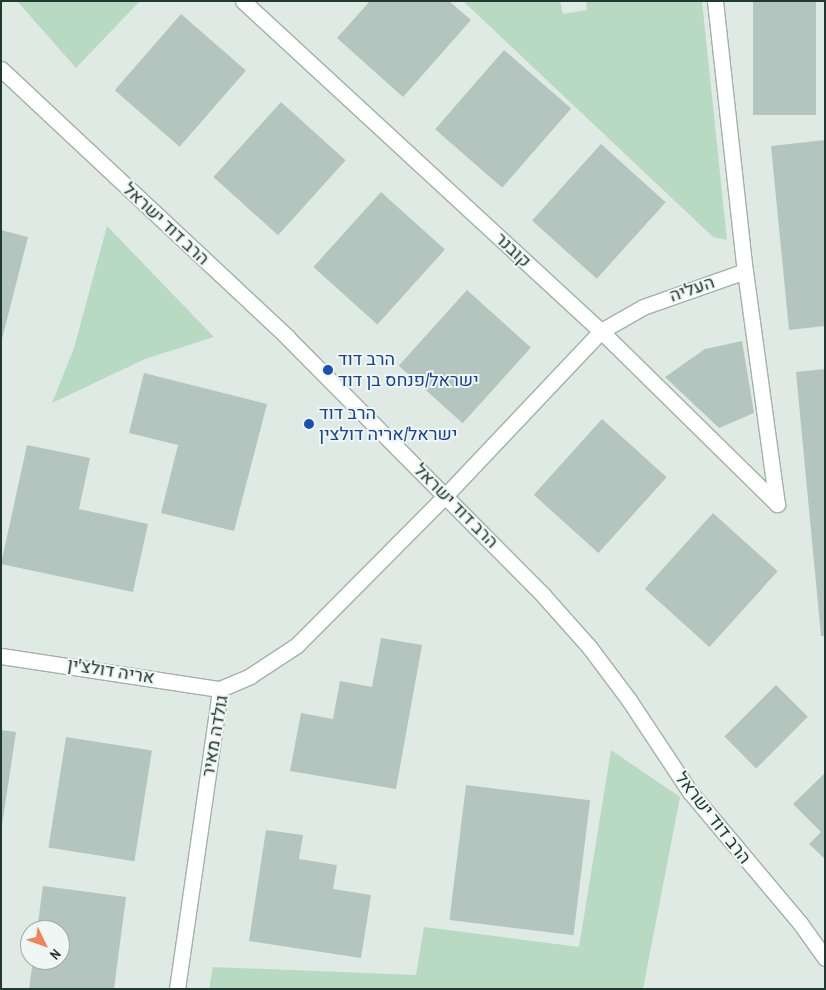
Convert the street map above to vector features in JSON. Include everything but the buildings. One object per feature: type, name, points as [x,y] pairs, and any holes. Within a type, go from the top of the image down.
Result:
[{"type":"street","name":"קובנר","points":[[243,1],[601,331],[776,504],[745,271]]},
{"type":"street","points":[[715,1],[745,271]]},
{"type":"street","name":"הרב דוד ישראל","points":[[1,68],[288,338],[543,595],[590,648],[629,700],[690,792],[800,923],[825,958]]},
{"type":"street","name":"העליה","points":[[446,496],[601,331],[643,307],[745,271]]},
{"type":"street","name":"גולדה מאיר","points":[[177,989],[220,689],[250,676],[297,645],[446,496]]},
{"type":"street","name":"אריה דולצ'ין","points":[[1,656],[220,689]]},
{"type":"street","name":"הרב דוד ישראל","points":[[800,923],[825,939]]},
{"type":"green space","points":[[17,1],[140,1],[76,68]]},
{"type":"green space","points":[[463,1],[560,1],[563,14],[587,10],[586,1],[702,1],[727,240],[713,237]]},
{"type":"green space","points":[[107,226],[214,337],[145,359],[52,403],[74,348]]},
{"type":"green space","points":[[611,750],[680,797],[643,989],[209,989],[213,967],[416,975],[424,927],[579,947]]},
{"type":"place","name":"הרב דוד ישראל/פנחס בן דוד","points":[[328,370]]},
{"type":"place","name":"הרב דוד ישראל/אריה דולצין","points":[[309,424]]}]
